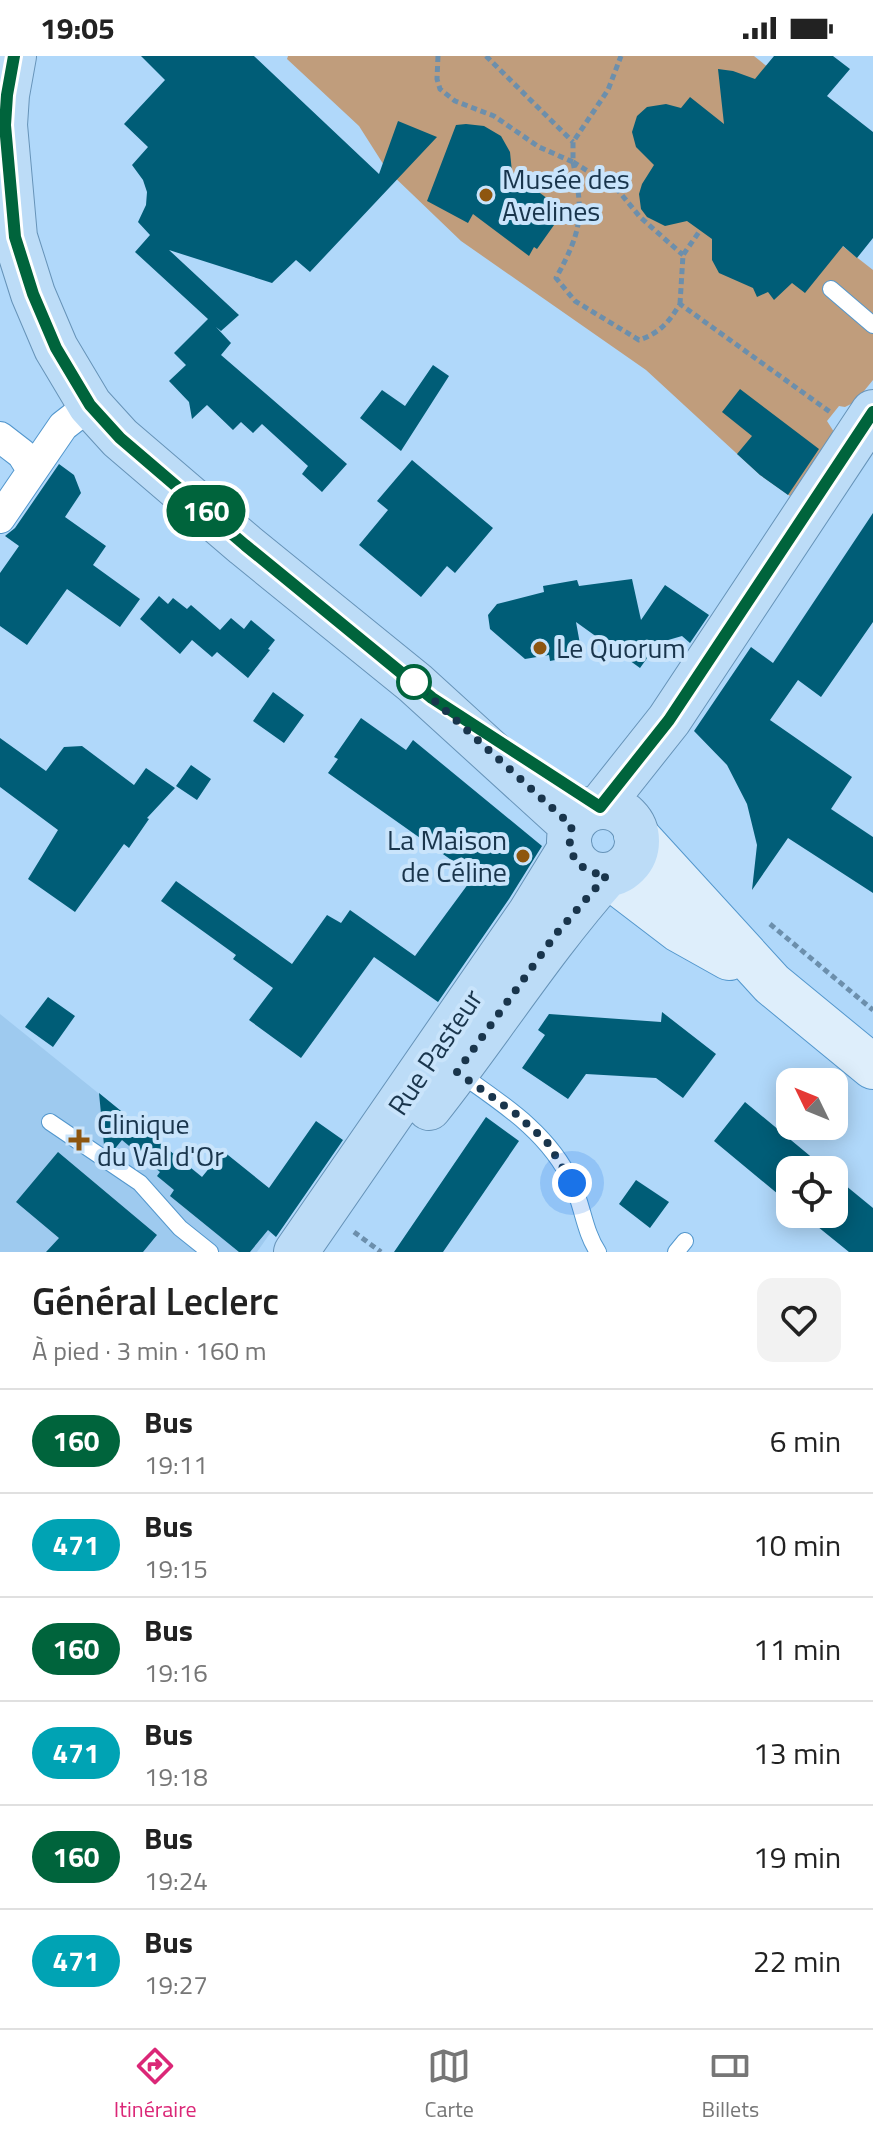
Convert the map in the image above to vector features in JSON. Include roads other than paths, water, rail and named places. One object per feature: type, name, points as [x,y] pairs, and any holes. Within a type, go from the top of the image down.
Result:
[{"type":"main road","points":[[8,62],[5,125],[15,237],[33,294],[56,348],[90,405],[120,438],[432,698],[581,827]]},
{"type":"main road","points":[[607,875],[626,865],[633,857],[636,835],[669,720],[866,422]]},
{"type":"main road","name":"Rue Pasteur","points":[[296,1252],[530,913],[581,827],[669,720]]},
{"type":"main road","points":[[581,827],[619,811],[633,825],[636,835],[772,984],[873,1067]]},
{"type":"main road","points":[[581,827],[579,865],[597,874],[607,875],[679,930],[772,984]]},
{"type":"main road","name":"Rue Pasteur","points":[[340,1240],[397,1150],[556,934],[607,875]]},
{"type":"street","points":[[0,518],[63,426],[90,405]]},
{"type":"street","points":[[0,437],[22,454],[32,470]]},
{"type":"lane","points":[[831,289],[873,325]]},
{"type":"lane","points":[[457,1072],[516,1114],[547,1142],[572,1183],[590,1240],[598,1252]]},
{"type":"lane","points":[[50,1122],[140,1183],[180,1228],[210,1252]]},
{"type":"place","name":"Musée des Avelines","points":[[486,195]]},
{"type":"place","name":"Le Quorum","points":[[540,648]]},
{"type":"place","name":"La Maison de Céline","points":[[523,856]]},
{"type":"place","name":"Clinique du Val d'Or","points":[[79,1140]]}]
